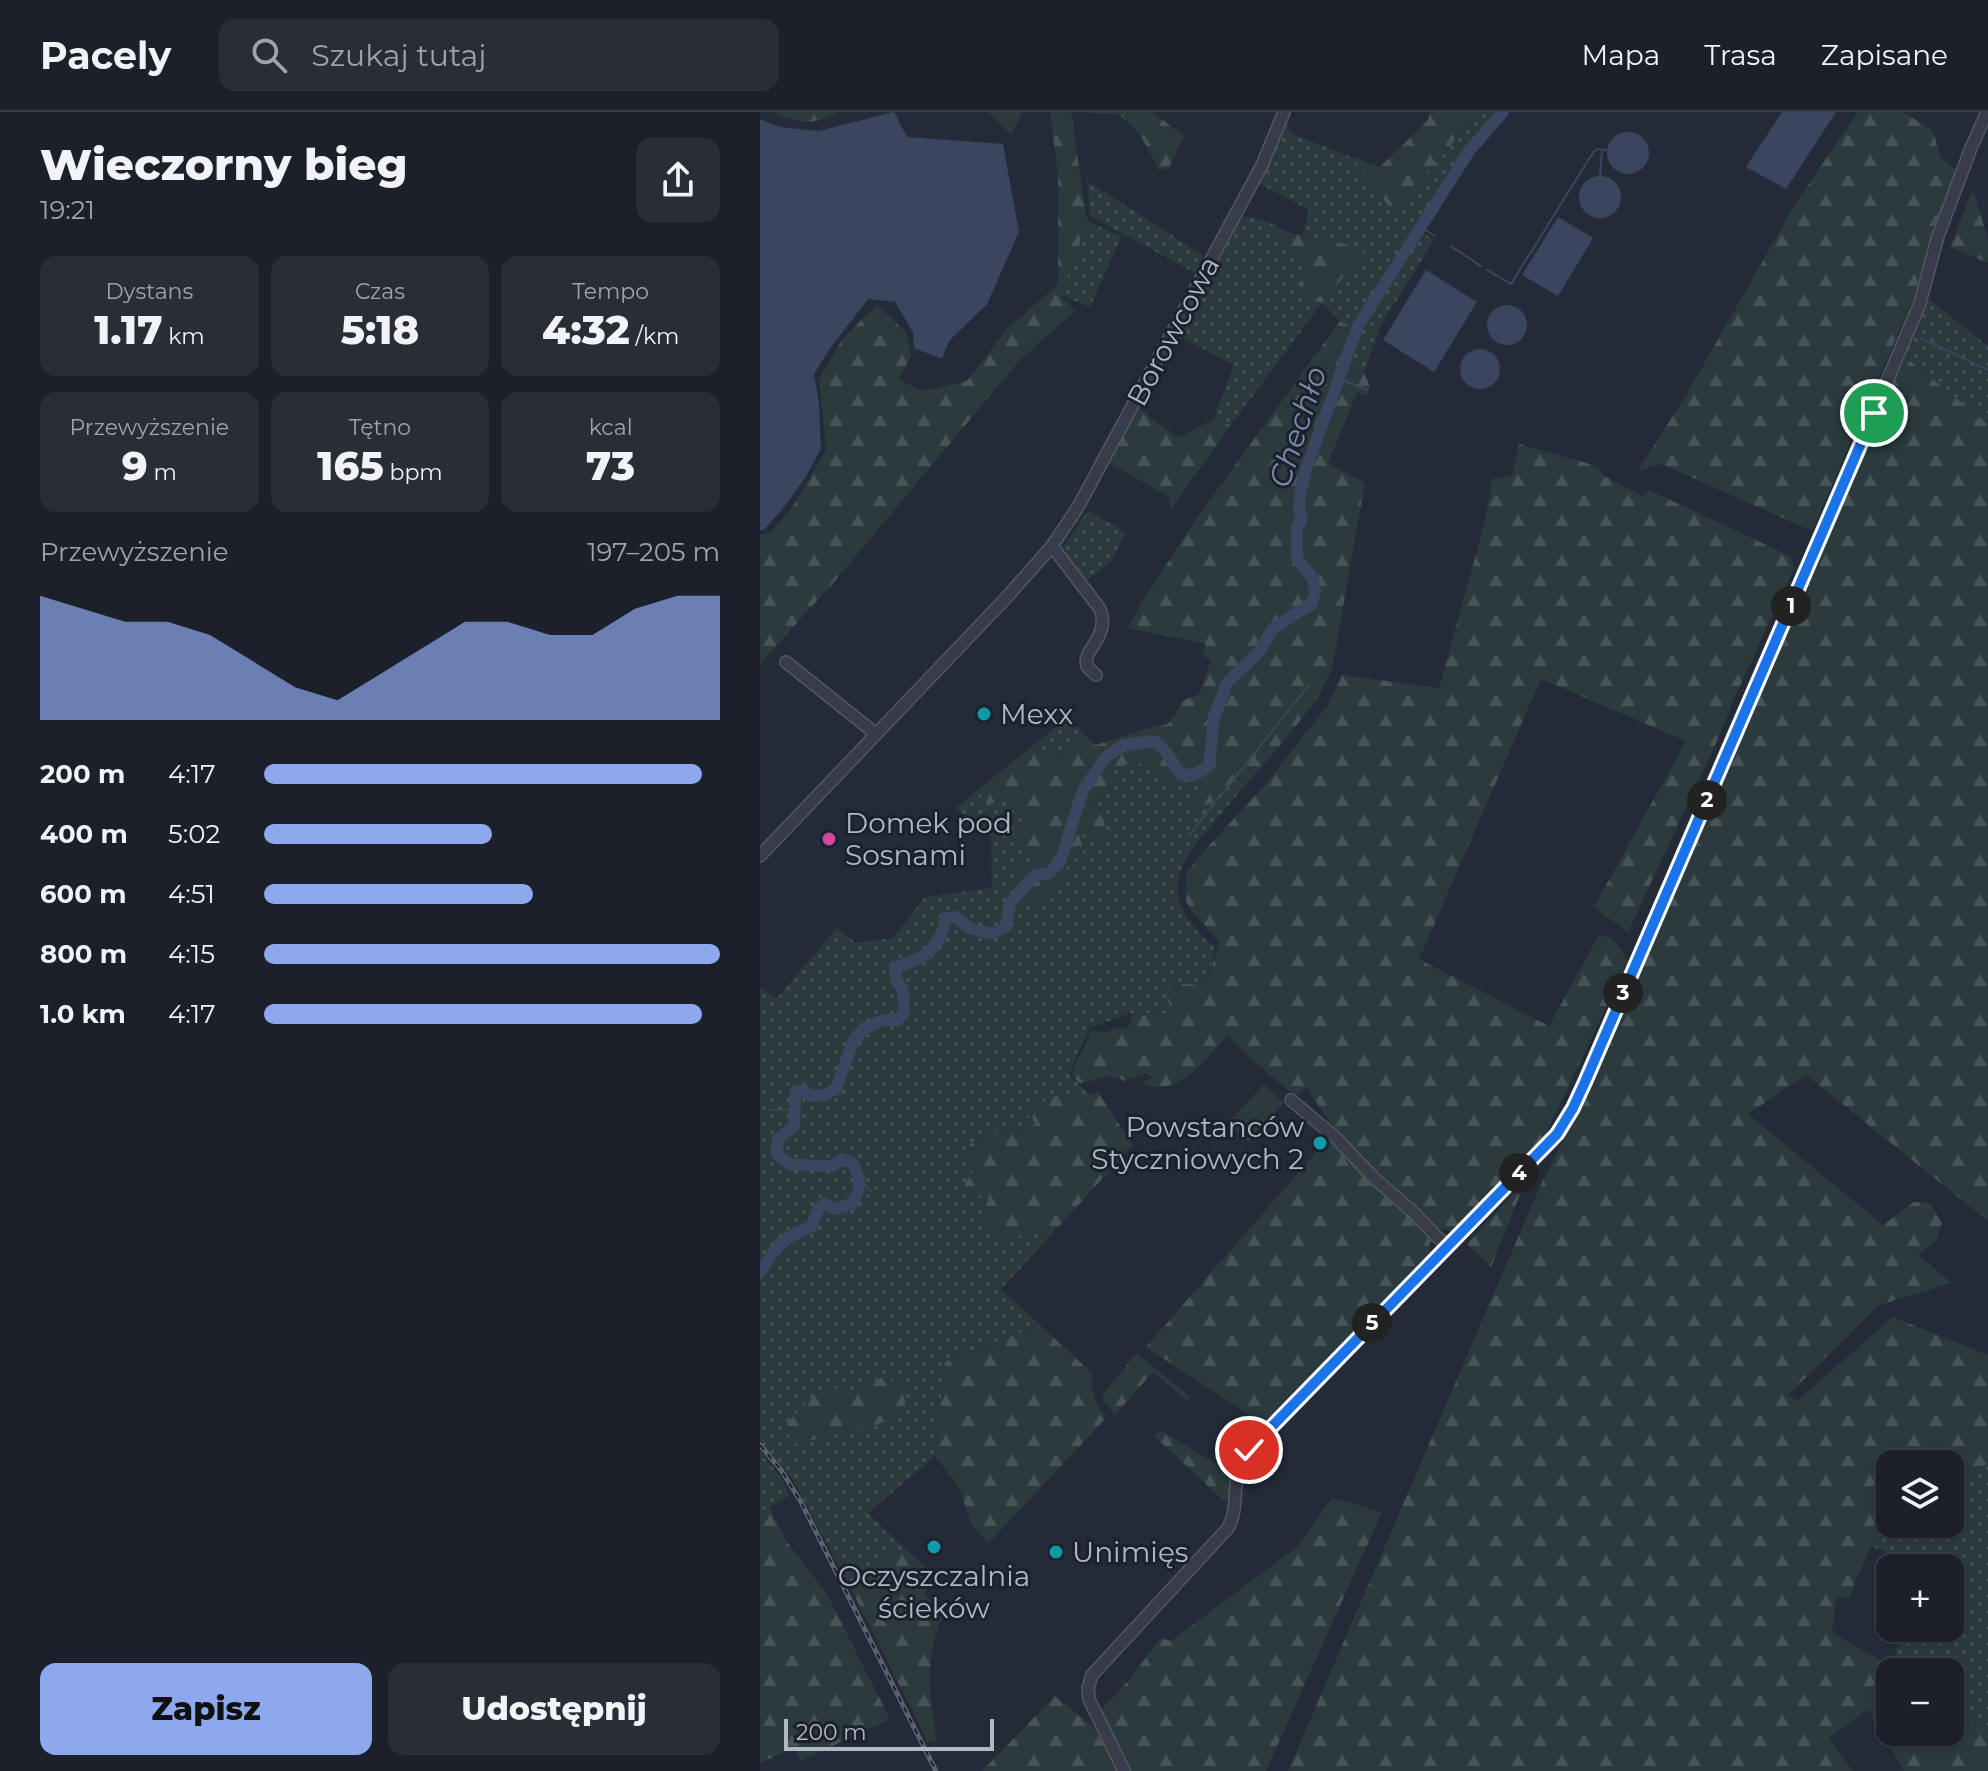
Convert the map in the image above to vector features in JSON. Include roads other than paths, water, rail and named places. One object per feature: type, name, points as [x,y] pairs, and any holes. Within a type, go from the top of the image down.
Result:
[{"type":"street","name":"Borowcowa","points":[[760,856],[1052,546],[1078,507],[1262,165],[1284,112]]},
{"type":"street","points":[[1124,1771],[1089,1699],[1092,1675],[1228,1528],[1233,1519],[1237,1472],[1249,1450],[1557,1134],[1573,1108],[1920,303],[1938,236],[1987,112]]},
{"type":"street","points":[[1052,546],[1100,609],[1102,631],[1086,663],[1096,675]]},
{"type":"street","points":[[786,662],[876,734]]},
{"type":"street","points":[[1291,1100],[1335,1137],[1374,1178],[1448,1245]]},
{"type":"water","points":[[894,112],[907,137],[1003,144],[1019,232],[987,304],[949,341],[942,359],[914,348],[913,332],[895,302],[868,299],[814,374],[821,449],[785,506],[764,530],[760,530],[760,119],[780,127],[818,131]]},
{"type":"water","points":[[1782,112],[1836,112],[1786,189],[1746,167]]},
{"type":"water","points":[[1628,132],[1643,138],[1649,153],[1643,168],[1628,174],[1613,168],[1607,153],[1613,138]]},
{"type":"water","points":[[1600,176],[1615,182],[1621,197],[1615,212],[1600,218],[1585,212],[1579,197],[1585,182]]},
{"type":"water","points":[[1558,217],[1593,238],[1558,296],[1522,275]]},
{"type":"water","points":[[1426,270],[1477,302],[1434,372],[1383,340]]},
{"type":"water","points":[[1507,305],[1521,311],[1527,325],[1521,339],[1507,345],[1493,339],[1487,325],[1493,311]]},
{"type":"water","points":[[1480,349],[1494,355],[1500,369],[1494,383],[1480,389],[1466,383],[1460,369],[1466,355]]},
{"type":"waterway","name":"Chechło","points":[[760,1273],[780,1244],[811,1227],[819,1208],[824,1204],[835,1209],[852,1204],[858,1192],[859,1179],[853,1163],[842,1159],[833,1166],[793,1165],[777,1154],[778,1139],[794,1126],[796,1091],[803,1090],[810,1096],[824,1095],[836,1089],[853,1042],[863,1029],[883,1020],[897,1020],[904,1013],[903,989],[897,982],[895,969],[930,951],[941,935],[946,918],[956,917],[969,928],[992,934],[1006,927],[1010,903],[1035,875],[1049,873],[1060,862],[1083,790],[1106,757],[1124,745],[1154,741],[1181,774],[1194,775],[1209,766],[1214,717],[1227,683],[1259,652],[1273,629],[1311,605],[1315,592],[1313,579],[1297,558],[1297,529],[1302,518],[1300,494],[1306,469],[1358,326],[1469,151],[1503,112]]},
{"type":"waterway","points":[[1600,176],[1602,149]]},
{"type":"waterway","points":[[1487,270],[1511,284],[1594,151],[1607,150]]},
{"type":"waterway","points":[[1421,227],[1435,236]]},
{"type":"waterway","points":[[1452,247],[1481,266]]},
{"type":"waterway","points":[[1921,338],[1988,370]]},
{"type":"waterway","points":[[1340,379],[1367,390]]},
{"type":"waterway","points":[[1190,834],[1309,685]]},
{"type":"waterway","points":[[770,1110],[796,1109]]},
{"type":"waterway","points":[[862,1182],[872,1192]]},
{"type":"railway","points":[[760,1445],[781,1470],[801,1502],[936,1771]]},
{"type":"place","name":"Mexx","points":[[984,714]]},
{"type":"place","name":"Domek pod Sosnami","points":[[829,839]]},
{"type":"place","name":"Powstanców Styczniowych 2","points":[[1320,1143]]},
{"type":"place","name":"Oczyszczalnia ścieków","points":[[934,1547]]},
{"type":"place","name":"Unimięs","points":[[1056,1552]]}]
